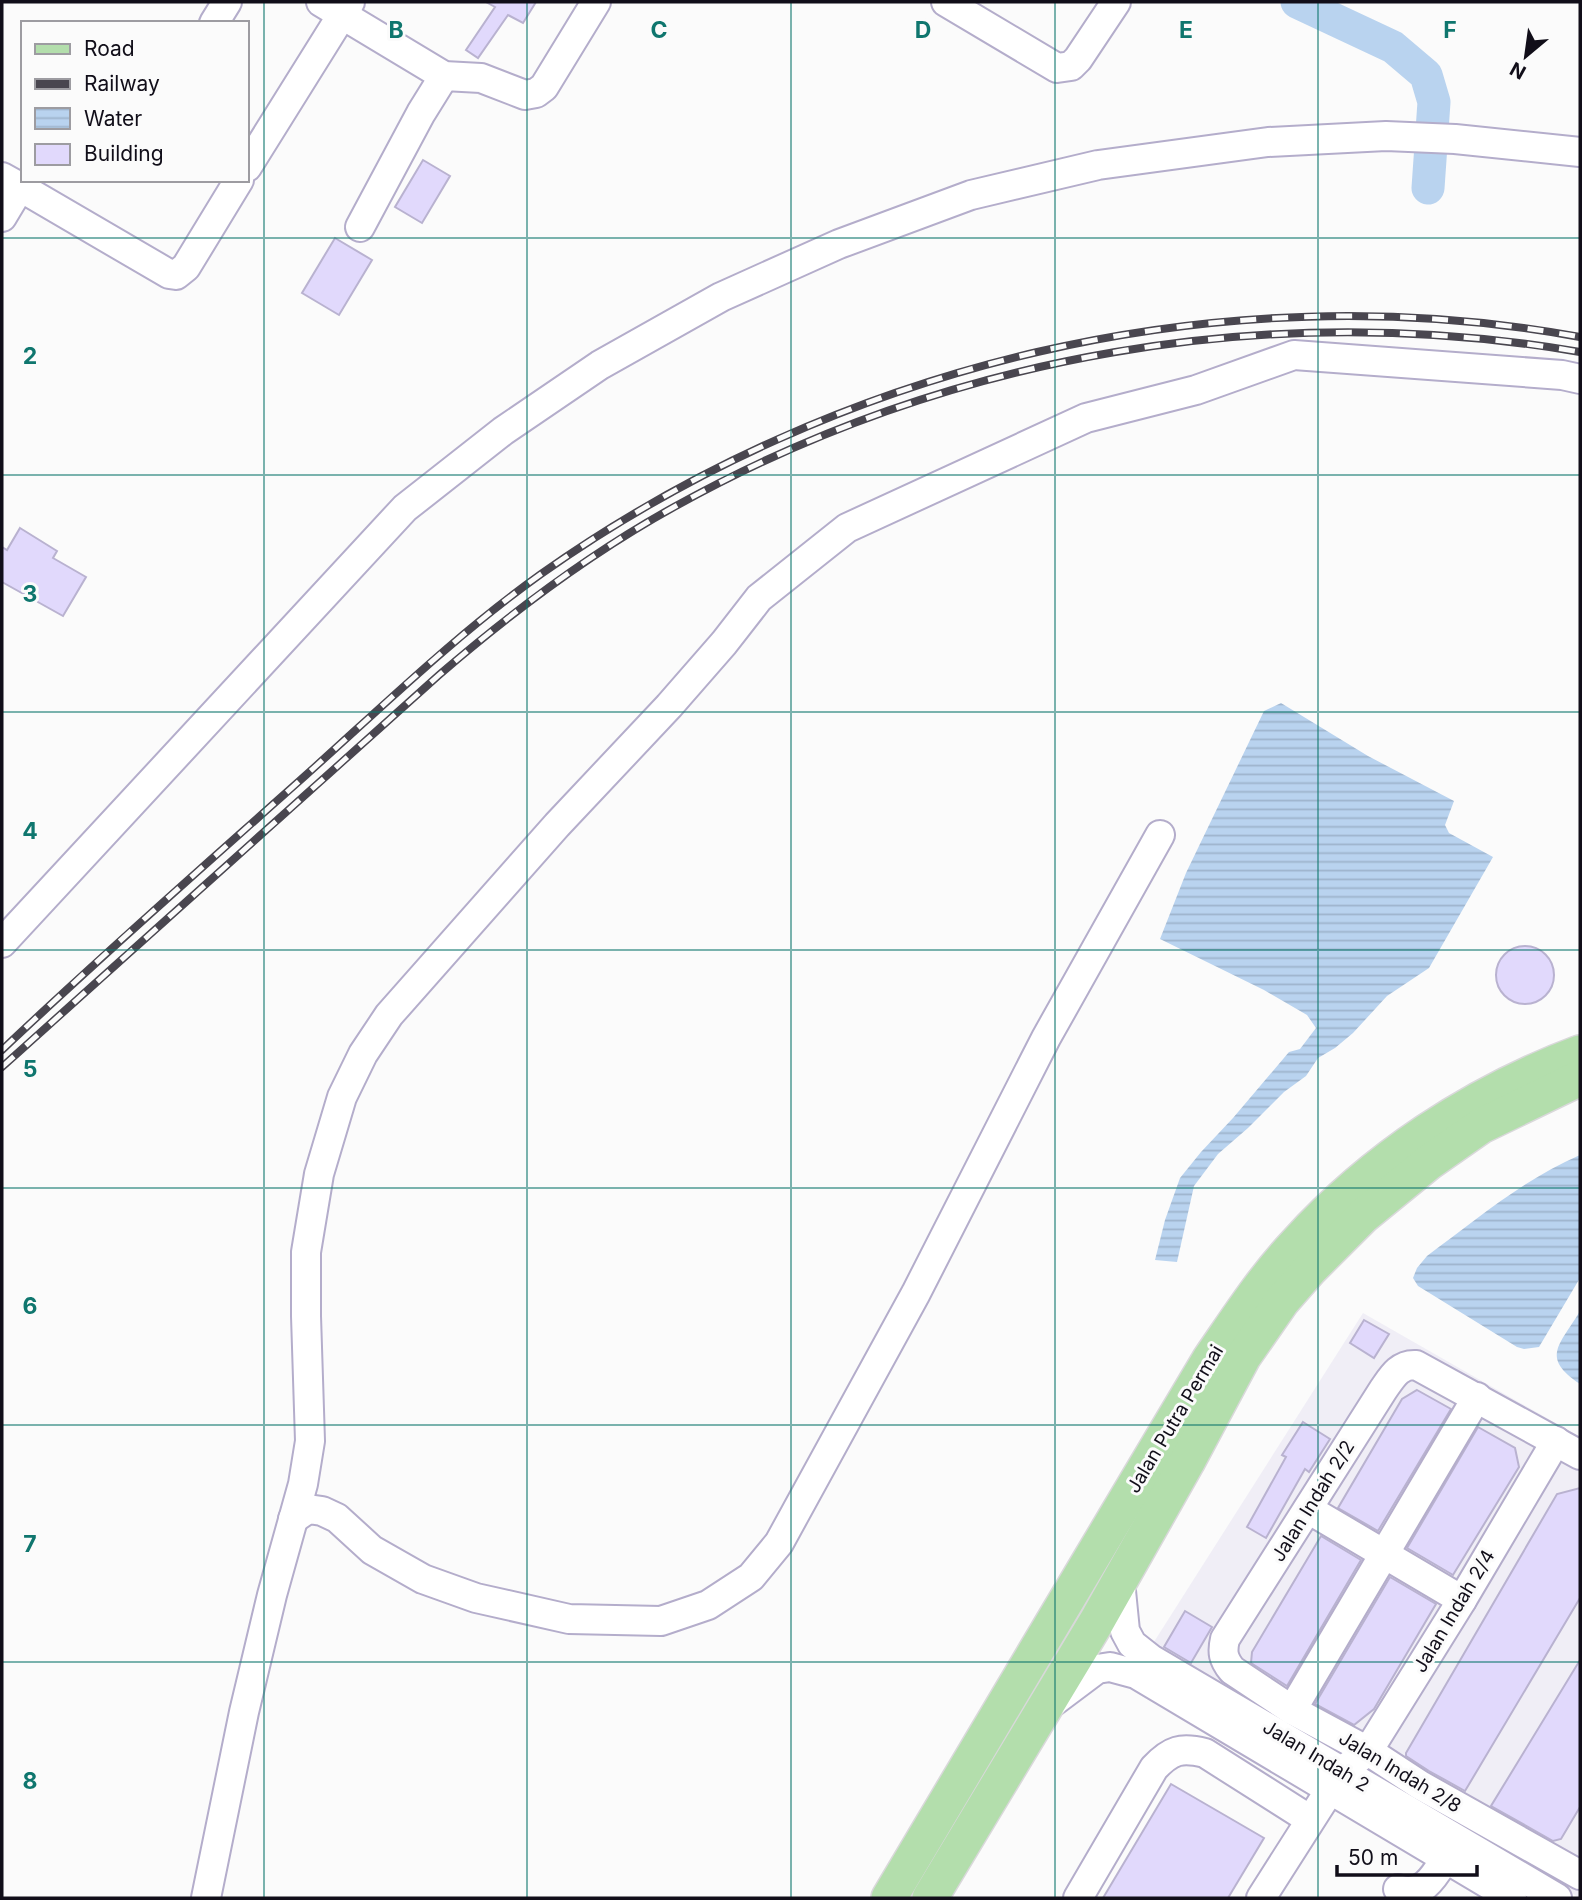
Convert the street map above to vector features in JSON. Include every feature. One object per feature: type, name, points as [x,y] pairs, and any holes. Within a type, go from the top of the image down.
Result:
[{"type":"main road","name":"Jalan Putra Permai","points":[[888,1898],[1210,1359],[1295,1244],[1338,1202],[1410,1143],[1485,1095],[1580,1053]]},
{"type":"main road","name":"Jalan Putra Permai","points":[[930,1898],[1120,1581],[1243,1357],[1282,1301],[1363,1216],[1428,1163],[1481,1126],[1580,1078]]},
{"type":"street","points":[[215,21],[227,2]]},
{"type":"street","points":[[248,165],[338,6],[444,76],[481,78],[525,95],[536,93],[544,87],[596,2]]},
{"type":"street","points":[[946,2],[1057,68],[1071,65],[1087,48],[1116,2]]},
{"type":"street","points":[[360,227],[444,76]]},
{"type":"street","points":[[2,943],[405,508],[503,430],[600,365],[721,297],[839,244],[971,195],[1098,165],[1268,142],[1386,136],[1455,139],[1580,152]]},
{"type":"street","points":[[2,217],[11,182],[127,251],[169,274],[176,275],[186,267],[238,182]]},
{"type":"street","points":[[206,1898],[247,1699],[303,1484],[310,1441],[306,1252],[319,1174],[342,1097],[358,1065],[389,1016],[557,825],[669,706],[759,598],[847,527],[1086,418],[1196,390],[1294,355],[1562,375],[1580,379]]},
{"type":"street","points":[[293,1519],[308,1509],[322,1510],[337,1518],[372,1550],[424,1579],[476,1598],[569,1619],[661,1621],[708,1605],[751,1577],[786,1531],[916,1293],[1046,1038],[1160,835]]},
{"type":"street","name":"Jalan Indah 2/2","points":[[1225,1662],[1222,1651],[1225,1639],[1392,1377],[1406,1365],[1416,1365],[1477,1397]]},
{"type":"street","points":[[1292,1710],[1477,1397],[1580,1455]]},
{"type":"street","name":"Jalan Indah 2/4","points":[[1261,1898],[1335,1781],[1368,1751],[1556,1441]]},
{"type":"street","points":[[1308,1509],[1462,1600]]},
{"type":"street","name":"Jalan Indah 2","points":[[1120,1581],[1122,1616],[1125,1631],[1132,1644],[1446,1859],[1512,1898]]},
{"type":"street","name":"Jalan Indah 2/8","points":[[1225,1662],[1240,1676],[1292,1710],[1368,1751],[1420,1785],[1580,1875]]},
{"type":"street","name":"Jalan Indah 2","points":[[1043,1711],[1097,1669],[1110,1667],[1136,1675],[1557,1898]]},
{"type":"street","points":[[1078,1898],[1154,1768],[1166,1755],[1190,1749],[1205,1753],[1310,1819]]},
{"type":"street","points":[[1398,1889],[1407,1893],[1423,1889],[1433,1880],[1446,1859]]},
{"type":"street","points":[[1571,1898],[1580,1882]]},
{"type":"shaded area","points":[[1363,1313],[1580,1437],[1580,1898],[1152,1645]]},
{"type":"water","points":[[1281,703],[1368,756],[1454,801],[1445,825],[1449,833],[1493,857],[1429,968],[1387,996],[1353,1033],[1318,1058],[1306,1076],[1284,1092],[1218,1154],[1194,1186],[1177,1262],[1155,1260],[1180,1178],[1289,1052],[1300,1049],[1316,1028],[1307,1015],[1264,990],[1160,939],[1186,873],[1264,711]]},
{"type":"water","points":[[1580,1155],[1580,1278],[1539,1347],[1517,1347],[1418,1286],[1413,1278],[1427,1256],[1520,1188]]},
{"type":"water","points":[[1580,1311],[1580,1384],[1560,1366],[1557,1358],[1561,1342]]},
{"type":"building","points":[[486,2],[536,2],[523,23],[508,15],[478,58],[466,50],[495,7]]},
{"type":"building","points":[[423,160],[450,176],[422,223],[395,207]]},
{"type":"building","points":[[335,238],[372,260],[339,315],[302,293]]},
{"type":"building","points":[[20,528],[57,551],[53,558],[86,577],[63,616],[2,582],[2,547],[7,550]]},
{"type":"building","points":[[1525,946],[1536,948],[1549,959],[1554,975],[1552,986],[1541,999],[1525,1004],[1514,1002],[1501,991],[1496,975],[1498,964],[1509,951]]},
{"type":"building","points":[[1364,1320],[1389,1334],[1374,1358],[1350,1343]]},
{"type":"building","points":[[1417,1390],[1451,1409],[1378,1531],[1338,1508],[1402,1399]]},
{"type":"building","points":[[1303,1422],[1330,1439],[1309,1472],[1305,1469],[1266,1538],[1247,1527],[1286,1457],[1282,1455]]},
{"type":"building","points":[[1478,1427],[1515,1448],[1519,1467],[1453,1575],[1407,1548]]},
{"type":"building","points":[[1580,1488],[1580,1598],[1465,1791],[1429,1771],[1406,1756],[1406,1753],[1557,1494]]},
{"type":"building","points":[[1321,1536],[1361,1560],[1287,1686],[1251,1663],[1252,1652]]},
{"type":"building","points":[[1390,1577],[1436,1604],[1374,1709],[1354,1725],[1315,1704]]},
{"type":"building","points":[[1185,1611],[1212,1627],[1191,1663],[1164,1647]]},
{"type":"building","points":[[1580,1660],[1580,1807],[1561,1839],[1553,1841],[1491,1806]]},
{"type":"building","points":[[1171,1784],[1264,1838],[1228,1898],[1103,1898]]},
{"type":"waterway","points":[[1297,2],[1393,47],[1426,75],[1434,102],[1428,188]]},
{"type":"railway","points":[[2,1050],[421,671],[510,597],[541,574],[656,501],[778,439],[906,389],[1037,352],[1172,328],[1308,317],[1444,320],[1580,337]]},
{"type":"railway","points":[[2,1067],[439,675],[495,629],[552,585],[642,525],[779,454],[888,411],[1000,377],[1114,352],[1230,337],[1346,332],[1463,337],[1580,352]]}]
